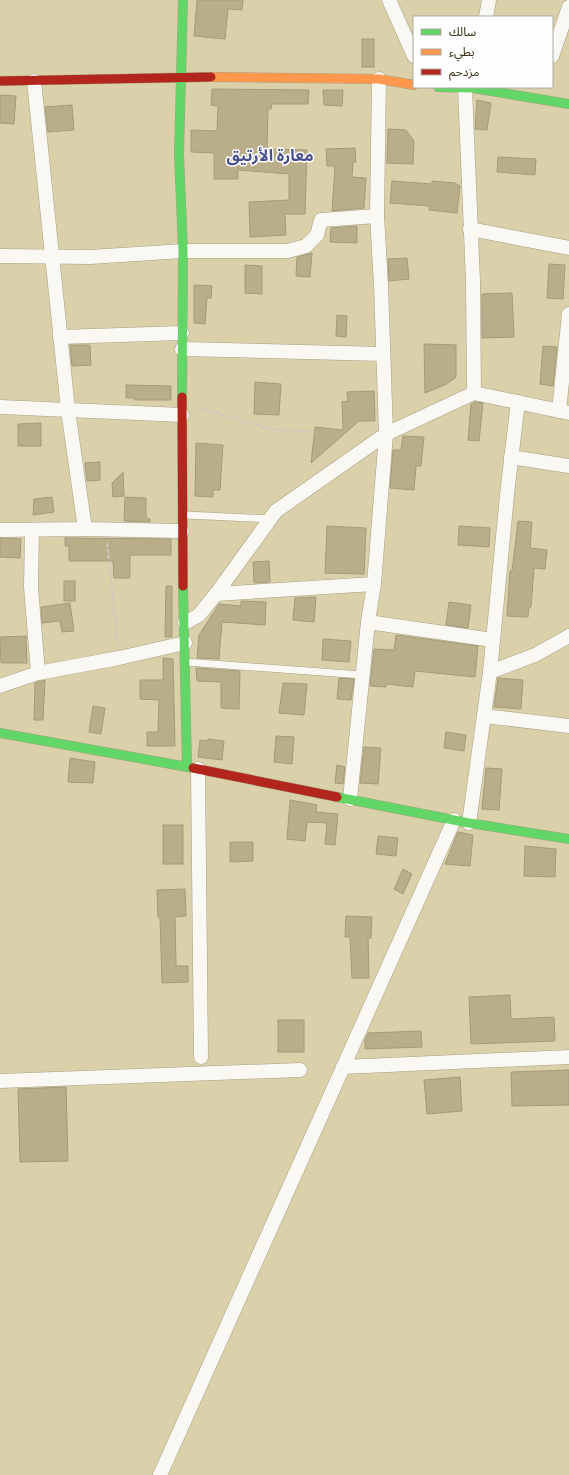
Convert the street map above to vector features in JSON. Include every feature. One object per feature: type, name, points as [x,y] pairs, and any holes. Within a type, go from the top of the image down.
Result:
[{"type":"street","points":[[183,0],[179,154],[183,250],[182,408],[184,515],[182,531],[185,643],[193,768],[200,1057]]},
{"type":"street","points":[[389,0],[413,54]]},
{"type":"street","points":[[486,16],[489,0]]},
{"type":"street","points":[[553,53],[569,7]]},
{"type":"street","points":[[0,81],[181,77],[379,79],[413,84]]},
{"type":"street","points":[[350,799],[362,675],[374,584],[386,434],[384,354],[377,216],[379,79]]},
{"type":"street","points":[[34,81],[68,410],[85,529]]},
{"type":"street","points":[[474,393],[473,281],[470,229],[470,88],[539,93],[569,104]]},
{"type":"street","points":[[0,256],[90,257],[183,250],[288,251],[306,246],[312,241],[317,235],[321,220],[377,216]]},
{"type":"street","points":[[470,229],[569,248]]},
{"type":"street","points":[[185,623],[199,615],[276,511],[386,434],[474,393],[564,412],[569,314]]},
{"type":"street","points":[[60,337],[182,333]]},
{"type":"street","points":[[182,349],[384,354]]},
{"type":"street","points":[[469,823],[490,672],[511,457],[518,402]]},
{"type":"street","points":[[0,407],[68,410],[182,408]]},
{"type":"street","points":[[511,457],[569,466]]},
{"type":"street","points":[[0,530],[85,529],[182,531]]},
{"type":"street","points":[[32,530],[31,587],[38,673]]},
{"type":"street","points":[[216,594],[374,584]]},
{"type":"street","points":[[368,622],[432,630],[493,640]]},
{"type":"street","points":[[490,672],[535,655],[569,636]]},
{"type":"street","points":[[0,686],[38,673],[119,658],[185,643]]},
{"type":"street","points":[[484,716],[569,726]]},
{"type":"street","points":[[0,733],[193,768],[469,823],[569,839]]},
{"type":"street","points":[[160,1475],[454,820]]},
{"type":"street","points":[[343,1067],[569,1057]]},
{"type":"street","points":[[0,1081],[300,1070]]},
{"type":"lane","points":[[184,515],[270,519]]},
{"type":"lane","points":[[186,662],[362,675]]},
{"type":"path","points":[[182,408],[269,429],[315,432]]},
{"type":"path","points":[[105,530],[119,658]]},
{"type":"building","points":[[197,0],[243,0],[242,10],[228,9],[225,39],[194,36]]},
{"type":"building","points":[[362,39],[374,39],[374,67],[362,67]]},
{"type":"building","points":[[212,89],[309,90],[308,104],[272,104],[271,109],[268,109],[267,149],[307,150],[305,214],[285,214],[286,235],[250,237],[249,202],[289,200],[289,174],[238,170],[238,179],[214,179],[214,153],[191,152],[191,130],[217,131],[218,106],[211,105]]},
{"type":"building","points":[[323,90],[343,90],[342,106],[324,105]]},
{"type":"building","points":[[0,95],[16,96],[14,124],[0,123]]},
{"type":"building","points":[[477,100],[491,103],[487,130],[475,129]]},
{"type":"building","points":[[72,105],[74,130],[48,132],[45,107]]},
{"type":"building","points":[[388,129],[406,130],[414,141],[413,164],[387,163]]},
{"type":"building","points":[[355,148],[356,162],[353,162],[352,177],[366,178],[364,208],[332,211],[335,166],[327,166],[326,149]]},
{"type":"building","points":[[498,157],[536,159],[535,175],[497,172]]},
{"type":"building","points":[[392,181],[432,184],[432,181],[455,183],[460,186],[457,213],[429,210],[430,206],[390,203]]},
{"type":"building","points":[[357,226],[357,243],[330,242],[331,228]]},
{"type":"building","points":[[312,253],[310,277],[296,276],[297,257]]},
{"type":"building","points":[[407,258],[409,279],[389,281],[388,259]]},
{"type":"building","points":[[549,264],[565,265],[563,299],[547,298]]},
{"type":"building","points":[[245,265],[262,266],[262,294],[245,293]]},
{"type":"building","points":[[194,285],[212,286],[211,298],[207,298],[205,324],[194,323]]},
{"type":"building","points":[[512,293],[514,337],[482,338],[482,294]]},
{"type":"building","points":[[337,315],[347,316],[346,337],[336,336]]},
{"type":"building","points":[[424,344],[456,345],[456,377],[447,384],[425,393]]},
{"type":"building","points":[[70,345],[90,345],[91,365],[72,366]]},
{"type":"building","points":[[543,346],[557,347],[553,386],[540,384]]},
{"type":"building","points":[[255,382],[281,384],[279,415],[254,414]]},
{"type":"building","points":[[126,385],[171,386],[171,400],[135,400],[135,398],[126,398]]},
{"type":"building","points":[[374,391],[375,421],[359,421],[311,463],[315,427],[343,430],[342,402],[348,401],[347,392]]},
{"type":"building","points":[[475,402],[483,403],[479,441],[468,440],[471,404]]},
{"type":"building","points":[[41,423],[41,446],[18,446],[18,424]]},
{"type":"building","points":[[403,436],[424,437],[421,466],[416,466],[414,490],[390,488],[393,450],[401,450]]},
{"type":"building","points":[[196,443],[223,445],[220,490],[213,490],[213,497],[195,496]]},
{"type":"building","points":[[100,462],[100,480],[87,481],[85,463]]},
{"type":"building","points":[[123,472],[124,496],[113,497],[112,483]]},
{"type":"building","points":[[52,497],[54,512],[33,515],[34,499]]},
{"type":"building","points":[[125,497],[146,498],[146,518],[150,519],[150,522],[124,521]]},
{"type":"building","points":[[518,521],[532,522],[530,548],[547,550],[545,569],[534,568],[531,607],[529,607],[528,617],[507,616],[510,571],[512,571]]},
{"type":"building","points":[[327,526],[366,528],[364,574],[325,573]]},
{"type":"building","points":[[459,526],[490,528],[489,547],[458,545]]},
{"type":"building","points":[[0,538],[21,539],[20,558],[0,557]]},
{"type":"building","points":[[65,538],[171,539],[171,555],[130,555],[130,578],[114,578],[113,561],[69,561],[69,546],[65,546]]},
{"type":"building","points":[[269,561],[270,582],[254,583],[253,562]]},
{"type":"building","points":[[64,581],[75,581],[75,601],[64,601]]},
{"type":"building","points":[[166,586],[172,586],[172,637],[165,637]]},
{"type":"building","points":[[316,597],[314,622],[293,620],[295,598]]},
{"type":"building","points":[[241,601],[266,602],[265,625],[222,622],[219,659],[197,658],[199,635],[219,604],[241,606]]},
{"type":"building","points":[[449,602],[471,605],[468,628],[446,625]]},
{"type":"building","points":[[70,603],[74,631],[62,632],[60,621],[42,623],[41,607]]},
{"type":"building","points":[[396,635],[478,646],[475,677],[415,671],[413,687],[386,684],[386,687],[370,686],[374,649],[394,650]]},
{"type":"building","points":[[26,636],[27,663],[1,663],[0,637]]},
{"type":"building","points":[[323,639],[351,641],[349,662],[322,660]]},
{"type":"building","points":[[163,658],[173,659],[175,746],[147,746],[147,732],[158,732],[159,700],[140,699],[140,680],[163,680]]},
{"type":"building","points":[[196,668],[240,671],[239,709],[221,708],[221,682],[197,681]]},
{"type":"building","points":[[339,678],[354,679],[351,700],[337,699]]},
{"type":"building","points":[[498,678],[523,680],[521,709],[494,707]]},
{"type":"building","points":[[45,680],[43,720],[34,720],[35,683]]},
{"type":"building","points":[[283,683],[307,684],[304,715],[279,713]]},
{"type":"building","points":[[93,706],[105,708],[101,734],[89,732]]},
{"type":"building","points":[[446,732],[466,735],[464,751],[444,748]]},
{"type":"building","points":[[276,736],[294,737],[292,764],[274,762]]},
{"type":"building","points":[[208,739],[224,741],[222,760],[198,757],[200,740],[208,741]]},
{"type":"building","points":[[364,747],[381,748],[378,784],[360,783]]},
{"type":"building","points":[[70,758],[95,762],[93,783],[68,782]]},
{"type":"building","points":[[337,765],[345,767],[343,784],[335,783]]},
{"type":"building","points":[[486,768],[502,769],[499,810],[482,809]]},
{"type":"building","points":[[290,800],[317,805],[316,812],[338,814],[335,845],[325,844],[327,823],[307,822],[305,841],[287,839]]},
{"type":"building","points":[[163,825],[183,825],[183,864],[163,864]]},
{"type":"building","points":[[458,832],[473,835],[470,866],[445,864]]},
{"type":"building","points":[[378,836],[398,838],[396,856],[376,854]]},
{"type":"building","points":[[230,842],[253,842],[253,861],[230,862]]},
{"type":"building","points":[[525,846],[556,849],[555,877],[524,876]]},
{"type":"building","points":[[403,869],[412,874],[403,894],[394,889]]},
{"type":"building","points":[[185,889],[186,916],[175,917],[176,966],[188,966],[188,982],[162,983],[160,917],[158,917],[157,890]]},
{"type":"building","points":[[346,916],[372,917],[371,938],[368,938],[369,978],[352,978],[350,937],[345,937]]},
{"type":"building","points":[[510,995],[511,1019],[554,1017],[555,1041],[471,1044],[469,997]]},
{"type":"building","points":[[278,1020],[304,1020],[304,1052],[278,1052]]},
{"type":"building","points":[[421,1031],[422,1047],[365,1049],[365,1039],[368,1033]]},
{"type":"building","points":[[569,1070],[569,1105],[512,1106],[511,1072]]},
{"type":"building","points":[[460,1077],[462,1111],[427,1114],[424,1080]]},
{"type":"building","points":[[66,1087],[68,1161],[20,1162],[18,1089]]},
{"type":"traffic: fast","points":[[182,397],[183,251],[179,154],[183,0]]},
{"type":"traffic: fast","points":[[473,88],[569,104]]},
{"type":"traffic: fast","points":[[183,586],[187,767]]},
{"type":"traffic: fast","points":[[0,733],[193,768]]},
{"type":"traffic: fast","points":[[337,797],[469,823],[569,839]]},
{"type":"traffic: slow","points":[[211,77],[379,79],[413,85]]},
{"type":"traffic: jam","points":[[0,81],[211,77]]},
{"type":"traffic: jam","points":[[182,397],[183,586]]},
{"type":"traffic: jam","points":[[193,768],[337,797]]},
{"type":"district","name":"معارة الأرتيق","points":[[270,155]]}]
